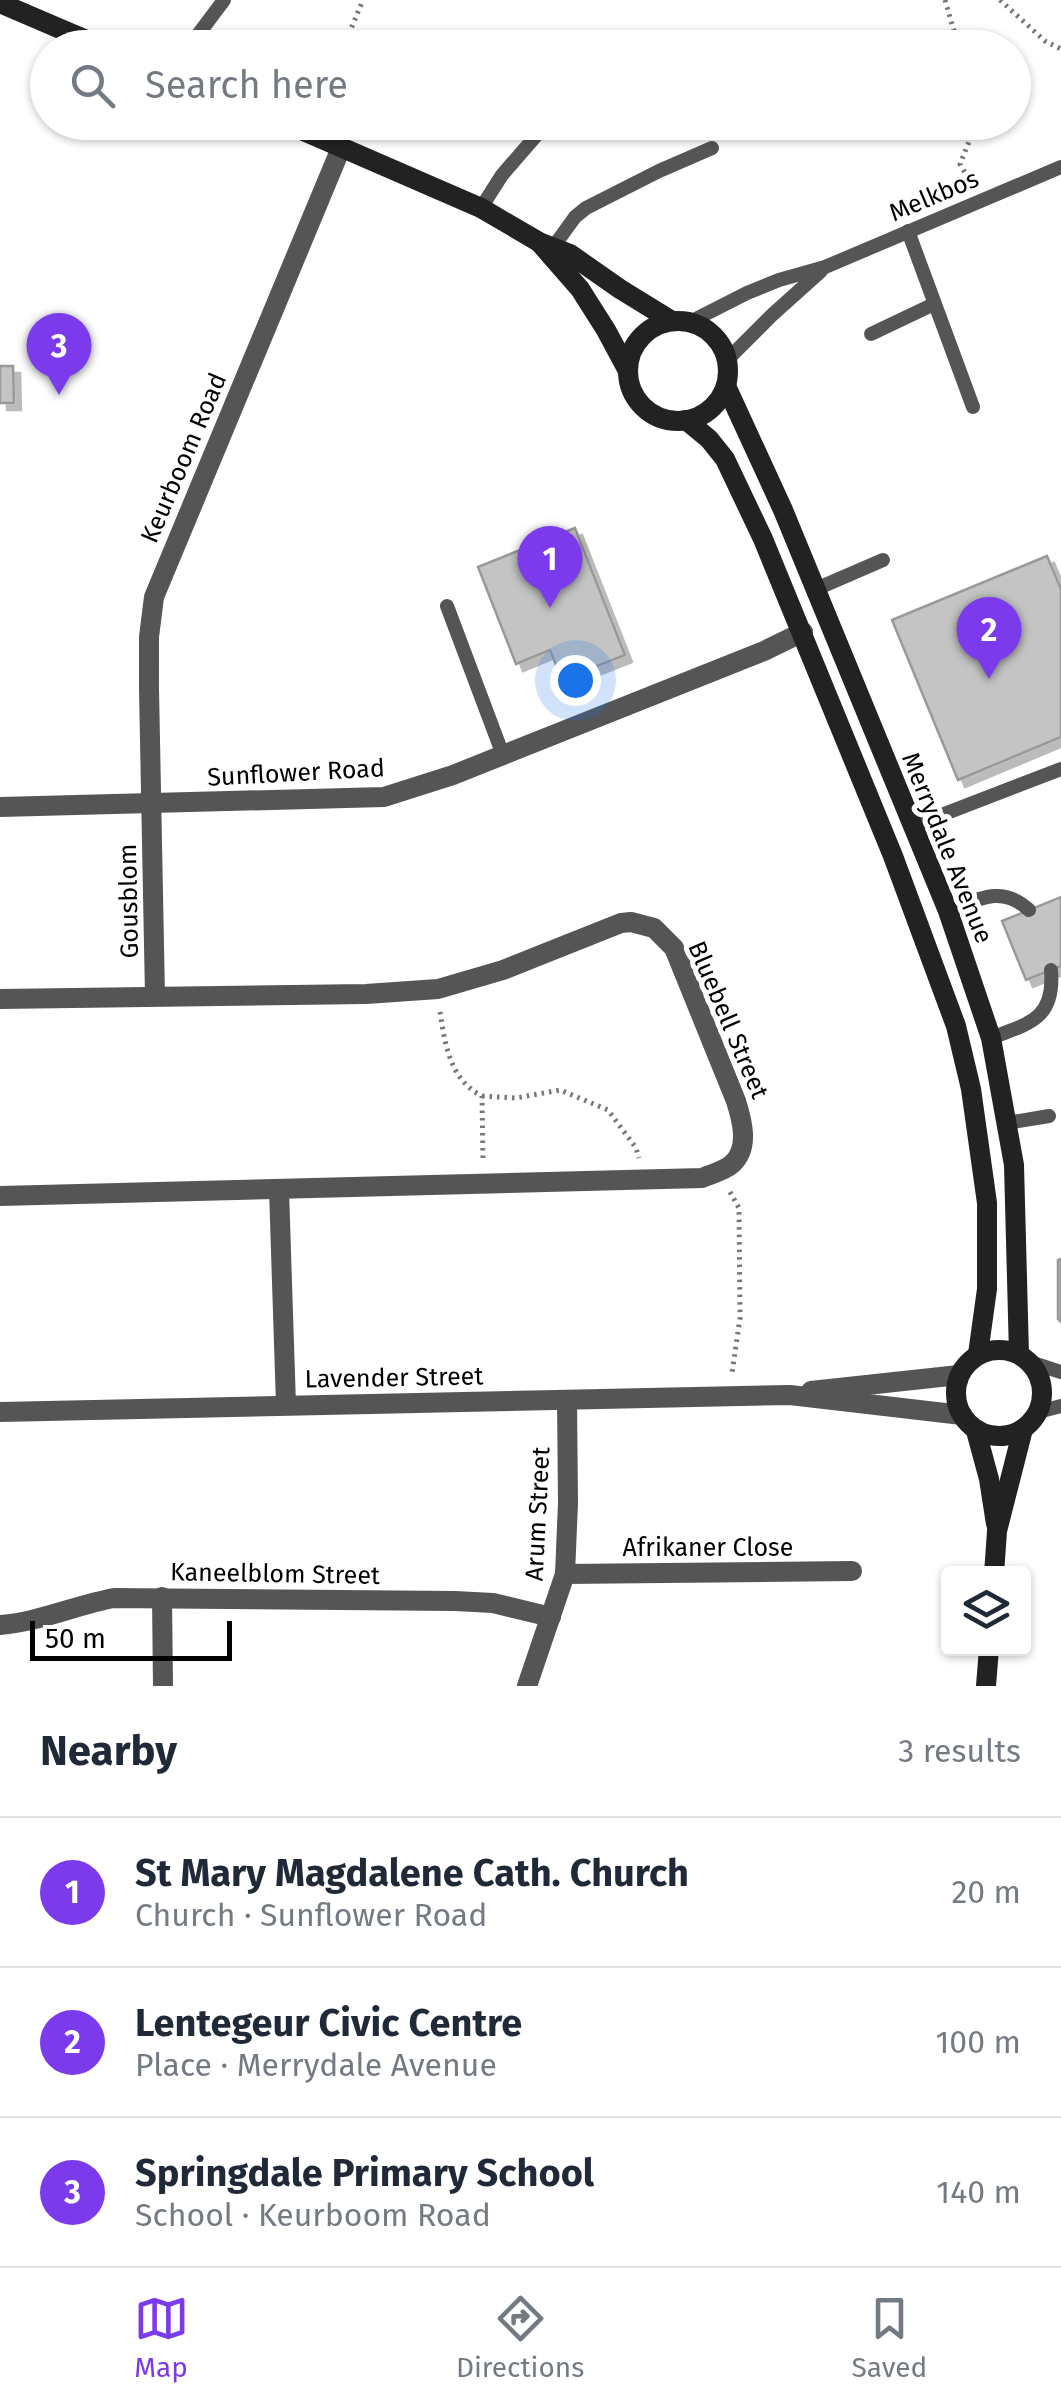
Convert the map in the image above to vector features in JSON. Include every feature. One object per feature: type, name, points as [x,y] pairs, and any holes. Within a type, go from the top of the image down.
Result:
[{"type":"street","points":[[0,3],[25,6],[71,30]]},
{"type":"street","points":[[323,140],[481,208],[570,254],[620,289],[681,321],[703,327],[723,347],[728,359],[726,386],[711,409],[686,420],[672,420],[646,409],[636,398],[628,371],[630,356],[648,331],[681,321]]},
{"type":"street","name":"Keurboom Road","points":[[152,804],[149,637],[154,598],[341,148]]},
{"type":"street","points":[[547,244],[587,299],[628,371]]},
{"type":"street","name":"Merrydale Avenue","points":[[726,386],[816,589],[914,826],[991,1038],[1014,1165],[1016,1333],[1025,1358]]},
{"type":"street","points":[[686,420],[724,458],[763,539],[926,943],[962,1046],[982,1154],[989,1238],[978,1354]]},
{"type":"street","name":"Sunflower Road","points":[[0,807],[384,797],[453,775],[803,632]]},
{"type":"street","name":"Gousblom","points":[[152,804],[156,996]]},
{"type":"street","points":[[926,943],[948,911]]},
{"type":"street","name":"Bluebell Street","points":[[0,999],[366,994],[438,989],[503,970],[631,922],[654,928],[674,948],[742,1121],[744,1136],[739,1155],[719,1172]]},
{"type":"street","points":[[0,1196],[646,1180],[702,1178],[719,1172]]},
{"type":"street","points":[[278,1190],[286,1404]]},
{"type":"street","points":[[995,1566],[998,1531],[1023,1429],[1038,1412],[1042,1400],[1038,1374],[1025,1358],[1006,1350],[978,1354],[959,1375],[956,1388],[956,1402],[969,1423],[989,1478],[998,1531]]},
{"type":"street","name":"Lavender Street","points":[[0,1412],[790,1395],[855,1384],[959,1375]]},
{"type":"street","name":"Lavender Street","points":[[790,1395],[969,1423]]},
{"type":"street","name":"Arum Street","points":[[527,1686],[564,1574],[567,1400]]},
{"type":"street","points":[[969,1423],[999,1436],[1023,1429]]},
{"type":"street","name":"Afrikaner Close","points":[[564,1574],[852,1572]]},
{"type":"street","points":[[162,1597],[163,1686]]},
{"type":"street","name":"Kaneelblom Street","points":[[0,1624],[114,1598],[162,1597],[474,1602],[552,1616]]},
{"type":"street","points":[[986,1686],[988,1656]]},
{"type":"lane","points":[[202,30],[224,0]]},
{"type":"lane","points":[[481,208],[502,175],[532,140]]},
{"type":"lane","points":[[547,244],[586,208],[712,148]]},
{"type":"lane","name":"Melkbos","points":[[681,321],[778,280],[825,267],[1061,167]]},
{"type":"lane","points":[[908,231],[973,407]]},
{"type":"lane","name":"Melkbos","points":[[728,359],[825,267]]},
{"type":"lane","points":[[870,334],[934,304]]},
{"type":"lane","points":[[816,589],[882,560]]},
{"type":"lane","points":[[447,606],[503,755]]},
{"type":"lane","points":[[914,826],[1061,769]]},
{"type":"lane","points":[[948,911],[1001,895],[1014,898],[1029,910]]},
{"type":"lane","points":[[991,1038],[1024,1025],[1044,1011],[1052,987],[1051,970]]},
{"type":"lane","points":[[1007,1123],[1049,1116]]},
{"type":"lane","points":[[1025,1358],[1061,1372]]},
{"type":"lane","points":[[1038,1412],[1061,1406]]},
{"type":"path","points":[[351,30],[363,0]]},
{"type":"path","points":[[945,0],[954,30]]},
{"type":"path","points":[[1000,0],[1045,41],[1061,49]]},
{"type":"path","points":[[969,140],[960,164],[980,200]]},
{"type":"path","points":[[438,989],[450,1060],[472,1091],[482,1096],[516,1098],[560,1090],[608,1110],[636,1148],[646,1180]]},
{"type":"path","points":[[482,1096],[483,1184]]},
{"type":"path","points":[[719,1172],[739,1208],[740,1318],[728,1396]]},
{"type":"building","points":[[0,366],[13,366],[14,403],[0,403]]},
{"type":"building","points":[[575,528],[625,655],[562,680],[550,650],[516,664],[478,567]]},
{"type":"building","points":[[1047,556],[1061,589],[1061,737],[958,780],[892,620]]},
{"type":"building","points":[[1061,897],[1061,966],[1026,980],[1002,921]]},
{"type":"building","points":[[1061,1259],[1061,1322],[1058,1260]]},
{"type":"place","name":"Springdale Primary School","points":[[59,395]]},
{"type":"place","name":"St Mary Magdalene Cath. Church","points":[[550,608]]},
{"type":"place","name":"Lentegeur Civic Centre","points":[[989,679]]}]
